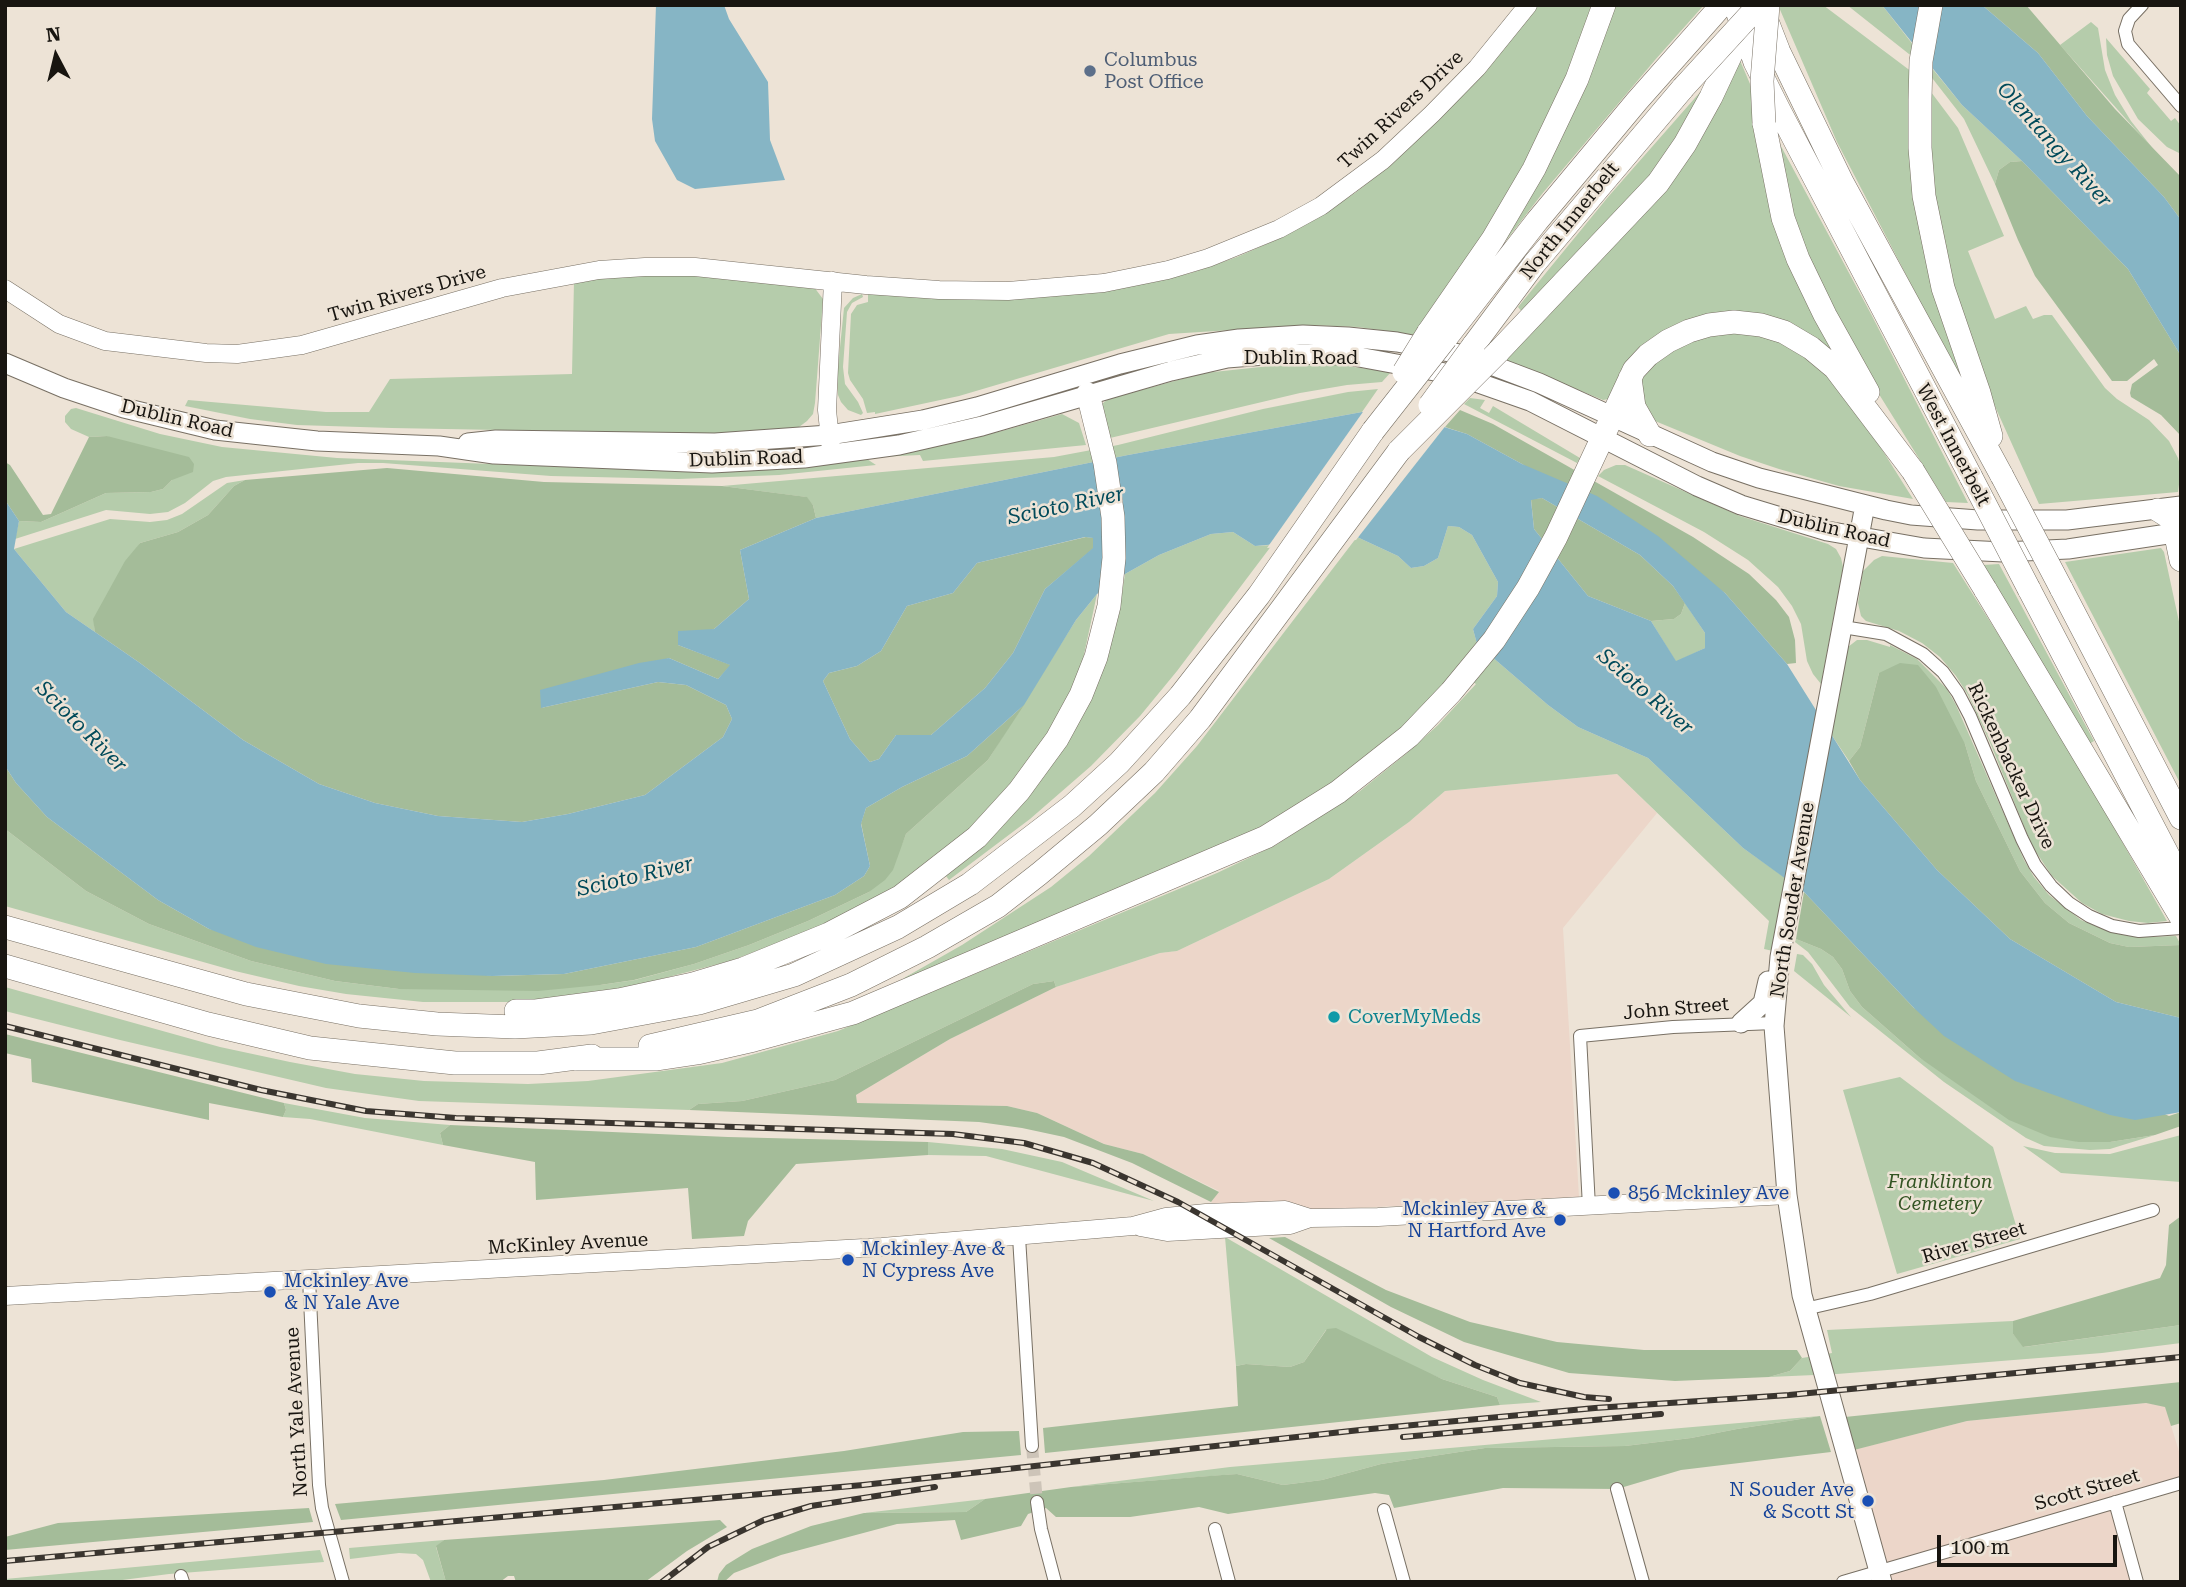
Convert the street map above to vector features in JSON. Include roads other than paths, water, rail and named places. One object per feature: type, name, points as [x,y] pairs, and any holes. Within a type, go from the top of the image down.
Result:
[{"type":"highway","points":[[5,927],[197,982],[293,1004],[359,1016],[437,1024],[516,1027],[592,1023],[699,1003],[794,975],[898,927],[970,884],[1012,854],[1110,772],[1180,696],[1259,595],[1373,431],[1413,356],[1437,335],[1493,240],[1534,169],[1577,79],[1604,5]]},
{"type":"highway","name":"North Innerbelt","points":[[1437,335],[1675,57],[1723,5]]},
{"type":"highway","name":"West Innerbelt","points":[[1735,5],[1755,62],[1779,110],[2181,880]]},
{"type":"highway","points":[[5,966],[208,1024],[310,1048],[455,1063],[538,1063],[578,1059],[715,1032],[806,1004],[927,947],[998,906],[1098,825],[1154,772],[1200,719],[1399,452],[1499,352],[1658,183],[1685,144],[1712,97],[1733,50],[1744,5]]},
{"type":"highway","name":"North Innerbelt","points":[[1399,452],[1473,345],[1534,264],[1683,88],[1760,5]]},
{"type":"highway","name":"West Innerbelt","points":[[1760,5],[1779,52],[1842,183],[2002,476],[2181,818]]},
{"type":"highway","points":[[1768,5],[1762,81],[1764,123],[1783,218],[1798,259],[1825,315],[1913,471],[2177,910]]},
{"type":"highway","points":[[1931,5],[1921,61],[1920,148],[1924,196],[1933,248],[1949,308],[1979,393],[2002,476]]},
{"type":"highway","points":[[578,1059],[657,1059],[697,1053],[754,1041],[853,1013],[1266,837],[1338,792],[1409,736],[1451,692],[1494,640],[1556,537],[1630,378],[1648,355],[1689,331],[1734,322],[1761,325],[1784,332],[1811,348],[1835,368],[1913,471]]},
{"type":"highway","points":[[1630,378],[1634,407],[1650,435]]},
{"type":"highway","points":[[359,1016],[536,1011],[619,1000],[743,970],[839,930],[900,897],[977,837],[1019,791],[1058,739],[1081,695],[1096,657],[1109,606],[1114,558],[1110,493],[1088,394]]},
{"type":"highway","points":[[2158,510],[2169,517],[2178,533],[2181,560]]},
{"type":"main road","name":"Twin Rivers Drive","points":[[5,289],[59,324],[105,341],[206,354],[237,354],[302,345],[502,288],[599,270],[695,267],[939,290],[1008,291],[1104,283],[1168,270],[1241,246],[1321,206],[1383,160],[1477,68],[1528,5]]},
{"type":"main road","points":[[831,455],[828,375],[833,281]]},
{"type":"main road","name":"Dublin Road","points":[[439,446],[496,440],[715,443],[830,435],[912,422],[976,407],[1120,364],[1196,345],[1303,335],[1367,339],[1465,355],[1539,383],[1697,486],[1788,521],[1924,548],[2003,552],[2068,550],[2178,533]]},
{"type":"main road","points":[[1088,394],[1124,376],[1182,360],[1256,350],[1332,348],[1367,339]]},
{"type":"main road","name":"Dublin Road","points":[[5,363],[64,388],[124,408],[215,430],[317,441],[439,446],[494,454],[701,462],[831,455],[899,445],[982,426],[1171,371],[1227,359],[1277,354],[1348,355],[1456,375],[1608,427],[1650,435],[1747,474],[1865,505],[1911,514],[1978,520],[2067,520],[2181,506]]},
{"type":"main road","name":"North Souder Avenue","points":[[1865,505],[1779,967],[1774,1023],[1787,1195],[1805,1309],[1880,1576]]},
{"type":"main road","points":[[1741,1024],[1760,1008],[1768,982],[1779,967]]},
{"type":"main road","name":"McKinley Avenue","points":[[5,1296],[558,1266],[1019,1237],[1133,1226],[1167,1232],[1290,1225],[1310,1218],[1590,1207],[1787,1195]]},
{"type":"street","points":[[2142,5],[2129,19],[2125,31],[2127,44],[2181,106]]},
{"type":"street","name":"Rickenbacker Drive","points":[[1843,627],[1886,634],[1923,654],[1942,672],[1958,693],[1970,716],[2035,865],[2050,886],[2069,903],[2112,926],[2139,931],[2181,928]]},
{"type":"street","name":"John Street","points":[[1590,1207],[1580,1036],[1774,1023]]},
{"type":"street","name":"River Street","points":[[1805,1309],[1906,1283],[2153,1210]]},
{"type":"street","points":[[1019,1237],[1032,1446]]},
{"type":"street","name":"North Yale Avenue","points":[[309,1279],[318,1485],[343,1582]]},
{"type":"street","name":"Scott Street","points":[[1843,1582],[1880,1576],[2181,1483]]},
{"type":"street","points":[[1617,1489],[1643,1582]]},
{"type":"street","points":[[1037,1502],[1055,1582]]},
{"type":"street","points":[[2115,1502],[2137,1582]]},
{"type":"street","points":[[1384,1510],[1404,1582]]},
{"type":"street","points":[[1215,1529],[1229,1582]]},
{"type":"water","points":[[656,5],[724,5],[729,19],[768,82],[770,140],[785,180],[695,189],[677,180],[655,141],[652,119]]},
{"type":"water","name":"Olentangy River","points":[[1882,5],[1982,5],[2038,53],[2087,116],[2164,197],[2181,220],[2181,356],[2128,269],[2022,161],[1962,105]]},
{"type":"water","name":"Scioto River","points":[[1362,412],[1408,416],[1467,434],[1522,464],[1597,496],[1658,536],[1725,593],[1787,664],[1860,780],[1937,870],[2010,939],[2116,1002],[2181,1018],[2181,1112],[2135,1120],[2110,1115],[2015,1081],[1944,1036],[1804,892],[1743,848],[1648,758],[1578,727],[1477,644],[1473,629],[1497,596],[1498,582],[1472,535],[1459,527],[1448,526],[1438,558],[1424,566],[1411,568],[1398,556],[1357,537],[1255,546],[1233,532],[1211,534],[1159,555],[1097,594],[1076,620],[1024,705],[967,756],[902,787],[866,808],[861,824],[870,866],[864,876],[835,895],[696,947],[564,974],[492,976],[415,973],[326,964],[256,947],[209,929],[158,900],[47,817],[16,783],[5,766],[5,500],[19,521],[14,549],[66,612],[243,740],[319,784],[375,803],[438,816],[522,822],[645,795],[723,737],[732,719],[726,705],[686,685],[658,682],[541,708],[540,690],[639,663],[669,658],[718,679],[730,665],[678,645],[678,631],[714,629],[749,599],[740,550],[816,518],[1128,455]],"holes":[[[1542,498],[1640,555],[1673,586],[1705,633],[1705,648],[1676,661],[1651,621],[1588,596],[1534,529],[1531,500]],[[1085,537],[1093,538],[1093,548],[1045,589],[1013,653],[985,688],[931,735],[896,735],[879,759],[870,762],[850,739],[823,681],[829,673],[857,666],[881,651],[907,606],[953,593],[977,563]]]},
{"type":"tunnel","points":[[1032,1446],[1037,1502]]},
{"type":"railway","points":[[5,1026],[261,1090],[366,1111],[456,1118],[953,1134],[1024,1143],[1093,1163],[1178,1202],[1419,1337],[1475,1365],[1520,1383],[1584,1397],[1609,1399]]},
{"type":"railway","points":[[5,1561],[863,1485],[1360,1430],[1595,1408],[1789,1395],[2181,1357]]},
{"type":"railway","points":[[1403,1437],[1661,1414]]},
{"type":"railway","points":[[662,1582],[708,1547],[764,1520],[811,1506],[935,1487]]},
{"type":"place","name":"Columbus Post Office","points":[[1090,71]]},
{"type":"place","name":"CoverMyMeds","points":[[1334,1017]]},
{"type":"place","name":"856 Mckinley Ave","points":[[1614,1193]]},
{"type":"place","name":"Mckinley Ave & N Hartford Ave","points":[[1560,1220]]},
{"type":"place","name":"Mckinley Ave & N Cypress Ave","points":[[848,1260]]},
{"type":"place","name":"Mckinley Ave & N Yale Ave","points":[[270,1292]]},
{"type":"place","name":"N Souder Ave & Scott St","points":[[1868,1501]]},
{"type":"park label","name":"Franklinton Cemetery","points":[[1940,1193]]}]
